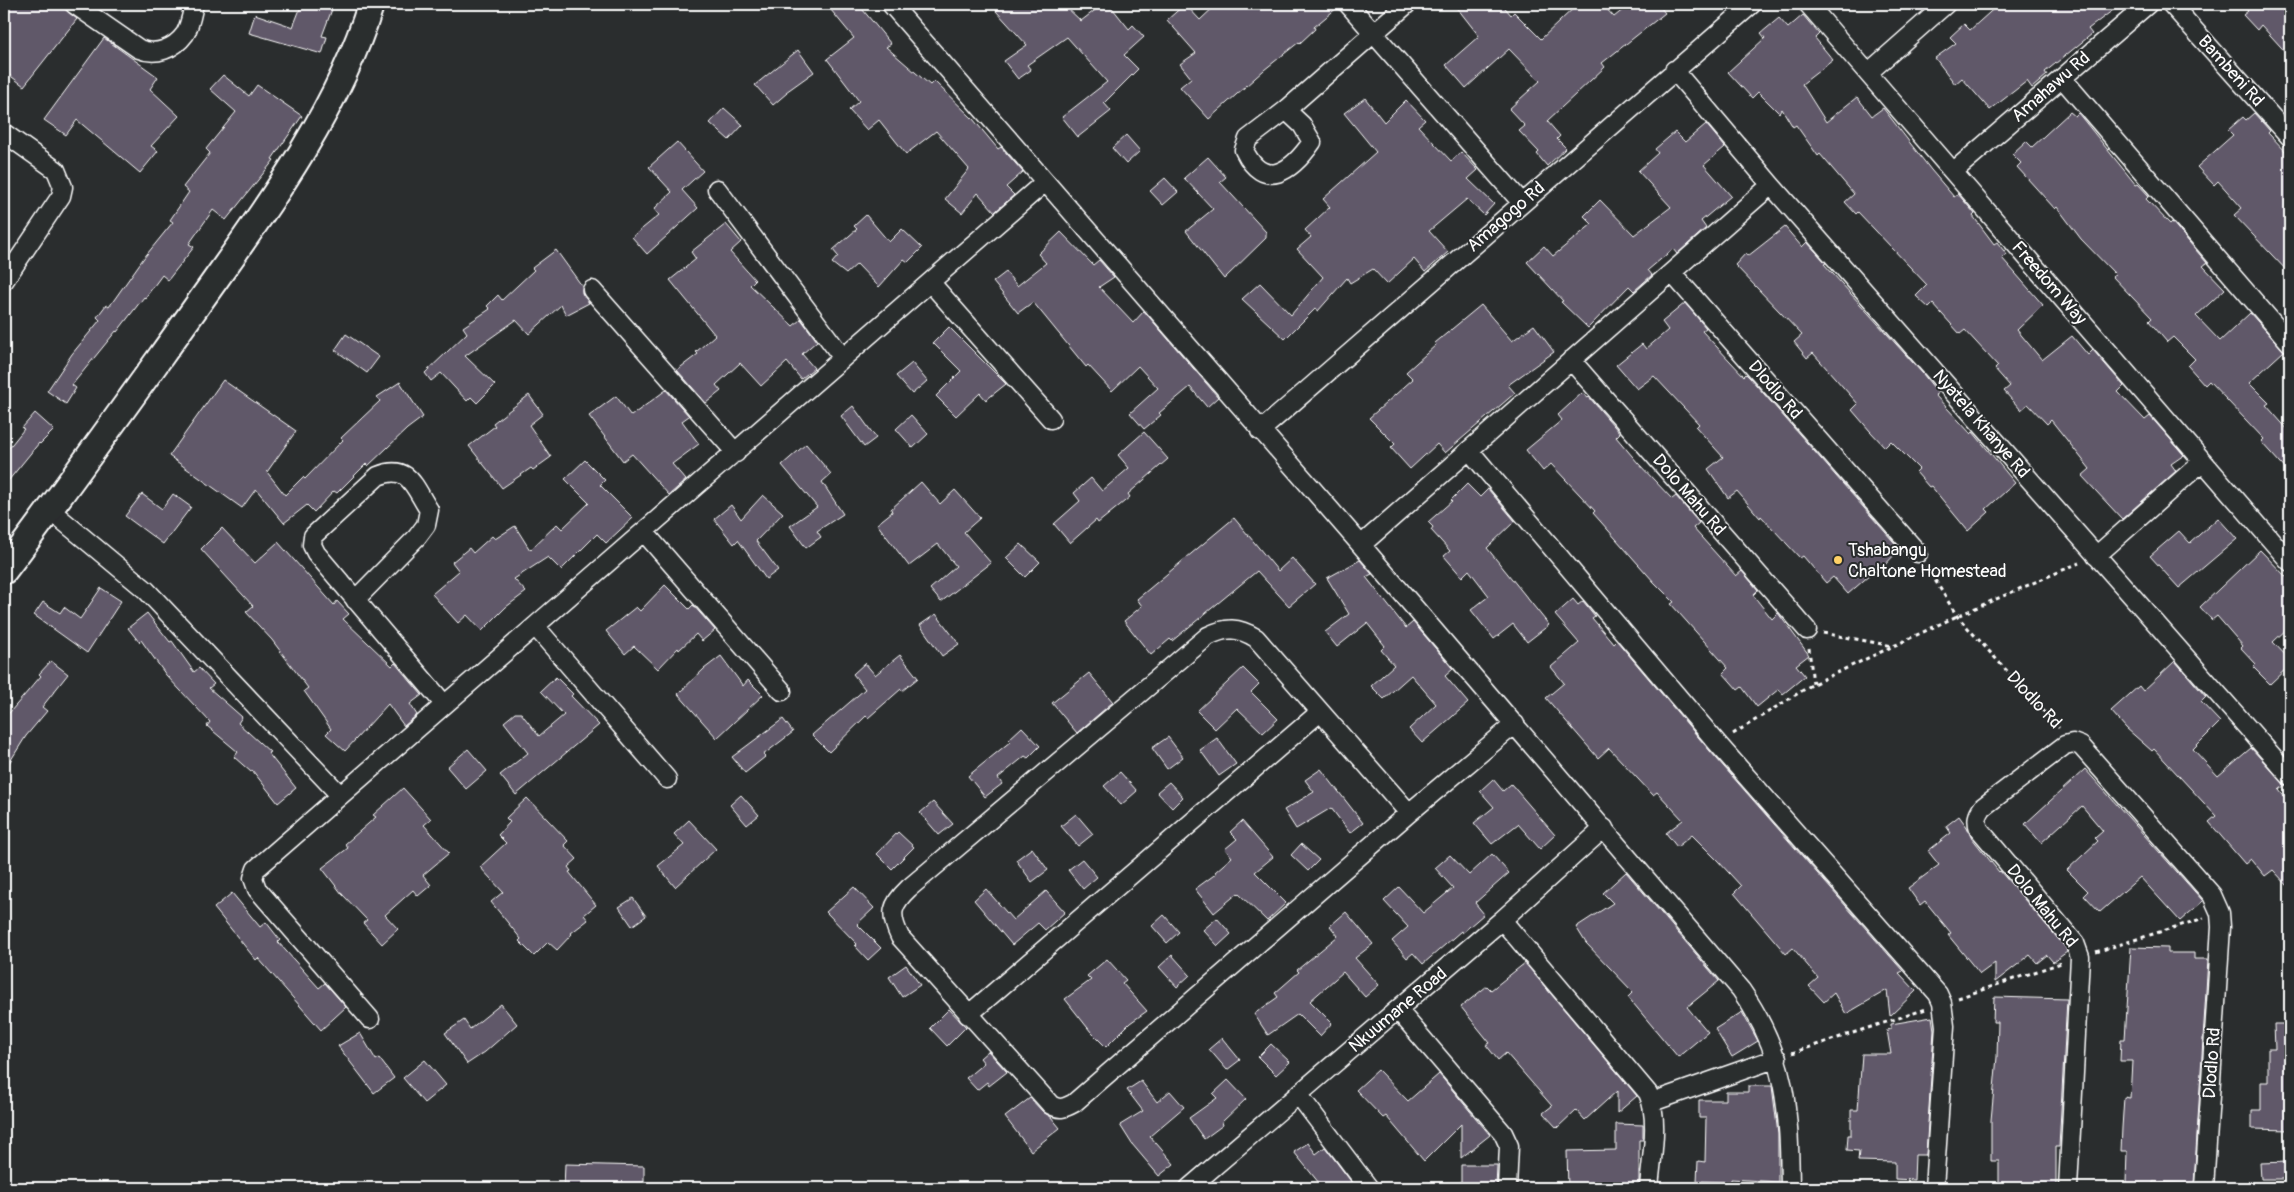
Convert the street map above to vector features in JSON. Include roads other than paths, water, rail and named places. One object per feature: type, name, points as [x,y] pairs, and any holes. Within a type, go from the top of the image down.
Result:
[{"type":"street","points":[[74,4],[140,49],[150,53],[167,49],[186,33],[194,4]]},
{"type":"street","points":[[4,571],[50,510],[269,204],[319,122],[361,36],[371,4]]},
{"type":"street","points":[[891,4],[1515,724],[1741,990],[1766,1029],[1777,1058],[1788,1113],[1790,1188]]},
{"type":"street","points":[[1348,4],[1522,203]]},
{"type":"street","points":[[1286,110],[1407,4]]},
{"type":"street","name":"Amagogo Rd","points":[[1260,431],[1752,4]]},
{"type":"street","name":"Freedom Way","points":[[1808,4],[1869,72],[2290,562]]},
{"type":"street","points":[[1869,72],[1946,4]]},
{"type":"street","name":"Amahawu Rd","points":[[1954,171],[2148,4]]},
{"type":"street","name":"Bambeni Rd","points":[[2171,4],[2290,138]]},
{"type":"street","name":"Nyatela Khanye Rd","points":[[1674,70],[1771,185],[2290,776]]},
{"type":"street","points":[[2062,78],[2290,343]]},
{"type":"street","points":[[4,133],[56,170],[63,187],[61,196],[4,281]]},
{"type":"street","points":[[370,1019],[257,889],[253,878],[256,869],[843,358],[932,283],[1045,182]]},
{"type":"street","points":[[1360,545],[1771,185]]},
{"type":"street","points":[[717,189],[843,358]]},
{"type":"street","name":"Dlodlo Rd","points":[[1672,273],[1918,553]]},
{"type":"street","points":[[932,283],[1051,419]]},
{"type":"street","points":[[592,290],[736,453]]},
{"type":"street","name":"Dolo Mahu Rd","points":[[1571,360],[1807,630]]},
{"type":"street","points":[[1469,450],[1718,744],[1933,987],[1942,1004],[1944,1042],[1934,1188]]},
{"type":"street","points":[[2096,556],[2203,461]]},
{"type":"street","points":[[355,600],[417,537],[426,525],[429,510],[402,472],[390,471],[378,476],[313,536],[312,546],[355,600],[444,704]]},
{"type":"street","points":[[50,510],[146,590],[340,795]]},
{"type":"street","points":[[644,532],[782,691]]},
{"type":"street","points":[[536,626],[667,779]]},
{"type":"street","points":[[1409,813],[1256,638],[1244,630],[1230,628],[1208,636],[910,888],[898,899],[892,912],[894,926],[900,937],[1050,1105],[1058,1109],[1066,1107],[1082,1096],[1409,813],[1515,724]]},
{"type":"street","points":[[968,1015],[1320,712]]},
{"type":"street","name":"Dlodlo Rd","points":[[2073,743],[2081,746],[2212,895],[2220,913],[2221,927],[2204,1188]]},
{"type":"street","name":"Dolo Mahu Rd","points":[[2068,1188],[2080,957],[2074,943],[1979,829],[1977,821],[1978,814],[1983,807],[2065,745],[2073,743]]},
{"type":"street","name":"Nkuumane Road","points":[[1189,1188],[1502,920],[1604,828]]},
{"type":"street","points":[[1502,920],[1648,1093],[1652,1102],[1653,1124],[1649,1188]]},
{"type":"street","points":[[1398,1010],[1503,1133],[1509,1146],[1507,1188]]},
{"type":"street","points":[[1652,1102],[1777,1058]]},
{"type":"street","points":[[1298,1094],[1369,1188]]},
{"type":"place","name":"Tshabangu Chaltone Homestead","points":[[1838,560]]}]
